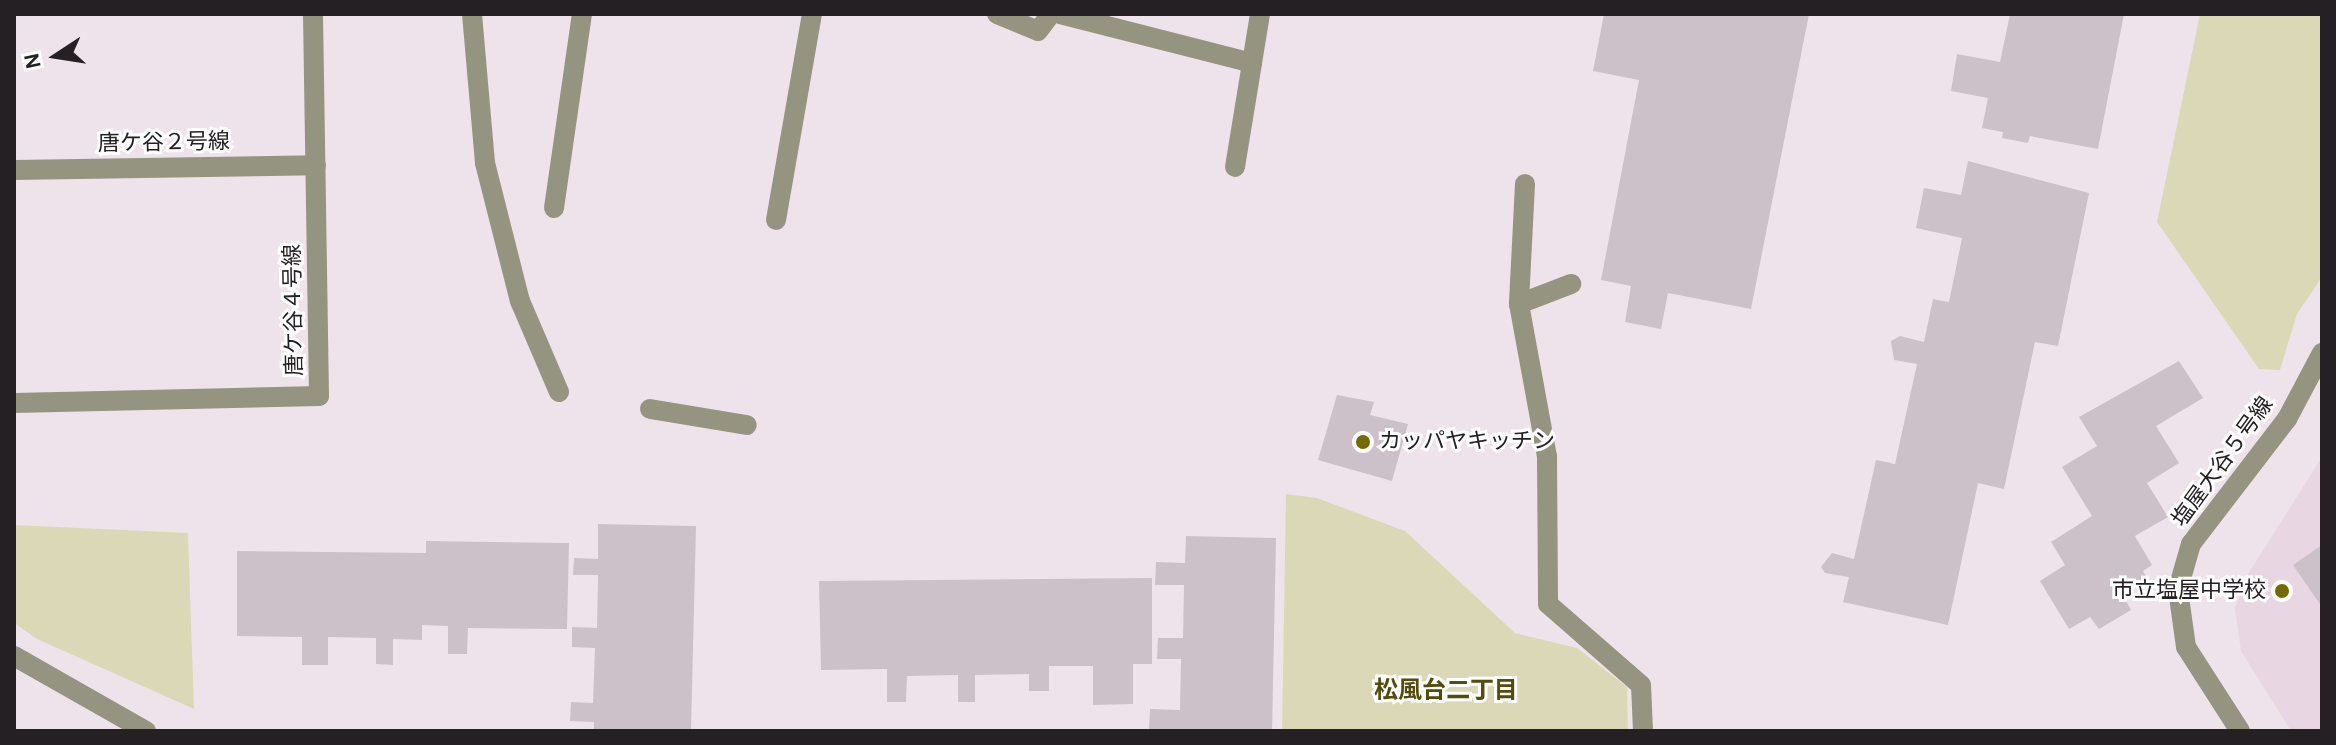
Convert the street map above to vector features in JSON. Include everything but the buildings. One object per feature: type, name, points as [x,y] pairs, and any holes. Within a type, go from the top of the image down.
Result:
[{"type":"street","name":"唐ケ谷４号線","points":[[14,403],[319,396],[313,14]]},
{"type":"street","points":[[472,14],[485,163],[520,301],[559,392]]},
{"type":"street","points":[[554,208],[582,14]]},
{"type":"street","points":[[776,220],[812,14]]},
{"type":"street","points":[[997,14],[1038,31],[1051,14]]},
{"type":"street","points":[[1060,14],[1252,63]]},
{"type":"street","points":[[1235,167],[1260,14]]},
{"type":"street","name":"唐ケ谷２号線","points":[[14,170],[316,165]]},
{"type":"street","points":[[1525,184],[1519,304],[1547,456],[1548,604],[1641,685],[1643,731]]},
{"type":"street","points":[[1519,304],[1571,284]]},
{"type":"street","name":"塩屋大谷５号線","points":[[2240,731],[2186,647],[2178,589],[2191,544],[2287,419],[2322,353]]},
{"type":"street","points":[[650,409],[747,425]]},
{"type":"street","points":[[14,656],[146,731]]},
{"type":"shaded area","points":[[2200,14],[2322,14],[2322,277],[2297,314],[2280,370],[2259,369],[2157,222]]},
{"type":"shaded area","name":"市立塩屋中学校","points":[[2322,457],[2322,731],[2291,731],[2241,651],[2235,608],[2248,574]]},
{"type":"shaded area","points":[[1286,494],[1317,498],[1405,531],[1515,633],[1577,648],[1627,687],[1628,731],[1282,731]]},
{"type":"shaded area","points":[[14,525],[188,533],[194,709],[37,639],[14,623]]},
{"type":"place","name":"カッパヤキッチン","points":[[1363,442]]},
{"type":"place","name":"市立塩屋中学校","points":[[2282,591]]},
{"type":"district","name":"松風台二丁目","points":[[1446,691]]}]
